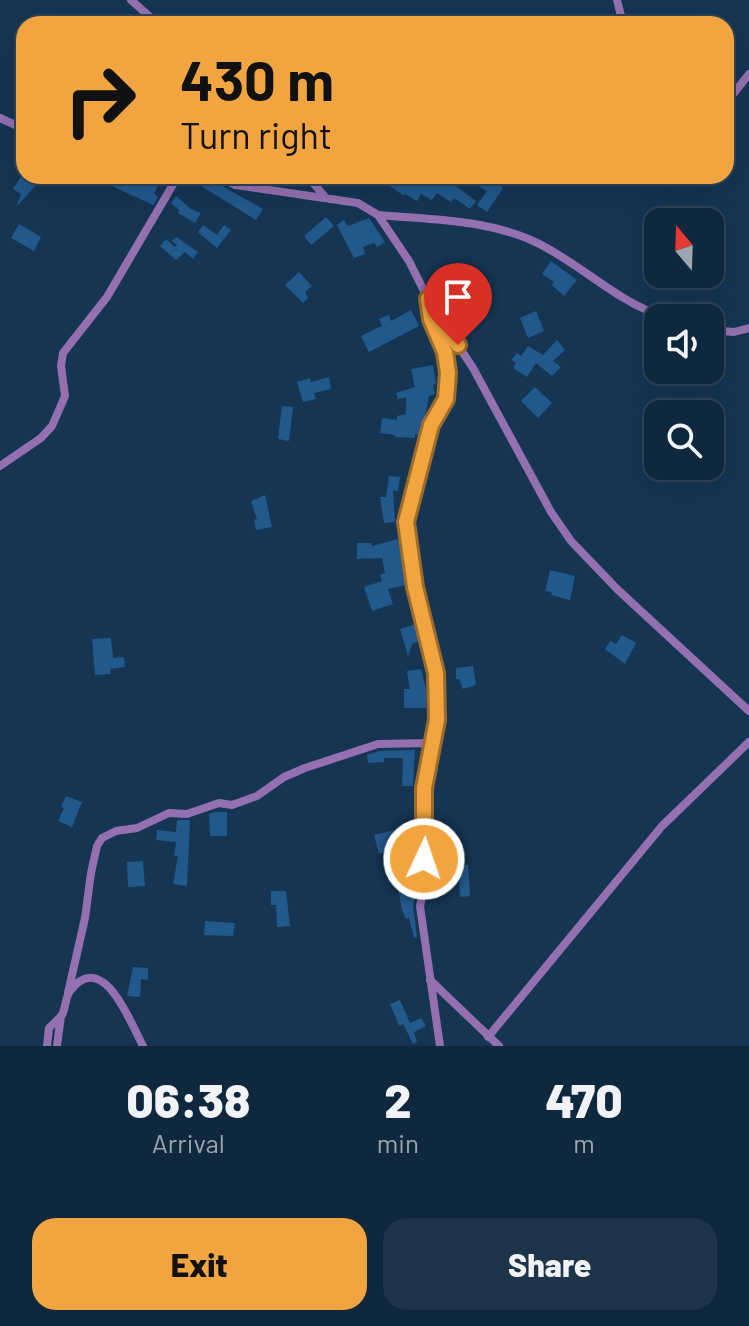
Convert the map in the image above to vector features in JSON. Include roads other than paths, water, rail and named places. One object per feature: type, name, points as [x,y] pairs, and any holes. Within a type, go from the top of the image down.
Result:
[{"type":"street","points":[[131,0],[149,16]]},
{"type":"street","points":[[734,93],[749,74]]},
{"type":"street","points":[[0,466],[41,438],[52,426],[65,396],[61,366],[63,353],[116,284],[173,184]]},
{"type":"street","points":[[233,184],[358,203],[378,215],[484,226],[518,234],[547,248],[622,298],[644,308]]},
{"type":"street","points":[[314,184],[326,198]]},
{"type":"street","points":[[378,215],[473,368],[551,512],[571,541],[617,589],[749,711]]},
{"type":"street","points":[[428,299],[431,319],[445,352],[448,373],[446,399],[431,425],[406,522],[415,587],[436,673],[437,720],[424,788],[425,884],[420,906],[440,1046]]},
{"type":"street","points":[[724,331],[749,328]]},
{"type":"street","points":[[488,1037],[662,826],[749,742]]},
{"type":"street","points":[[57,1046],[61,1016],[85,918],[91,873],[102,838],[116,831],[137,828],[169,813],[187,814],[219,803],[232,805],[257,796],[284,777],[305,768],[378,744],[431,743]]},
{"type":"street","points":[[68,993],[84,980],[95,978],[106,983],[116,994],[143,1046]]},
{"type":"street","points":[[430,980],[499,1046]]},
{"type":"street","points":[[47,1046],[49,1028],[61,1016]]}]
